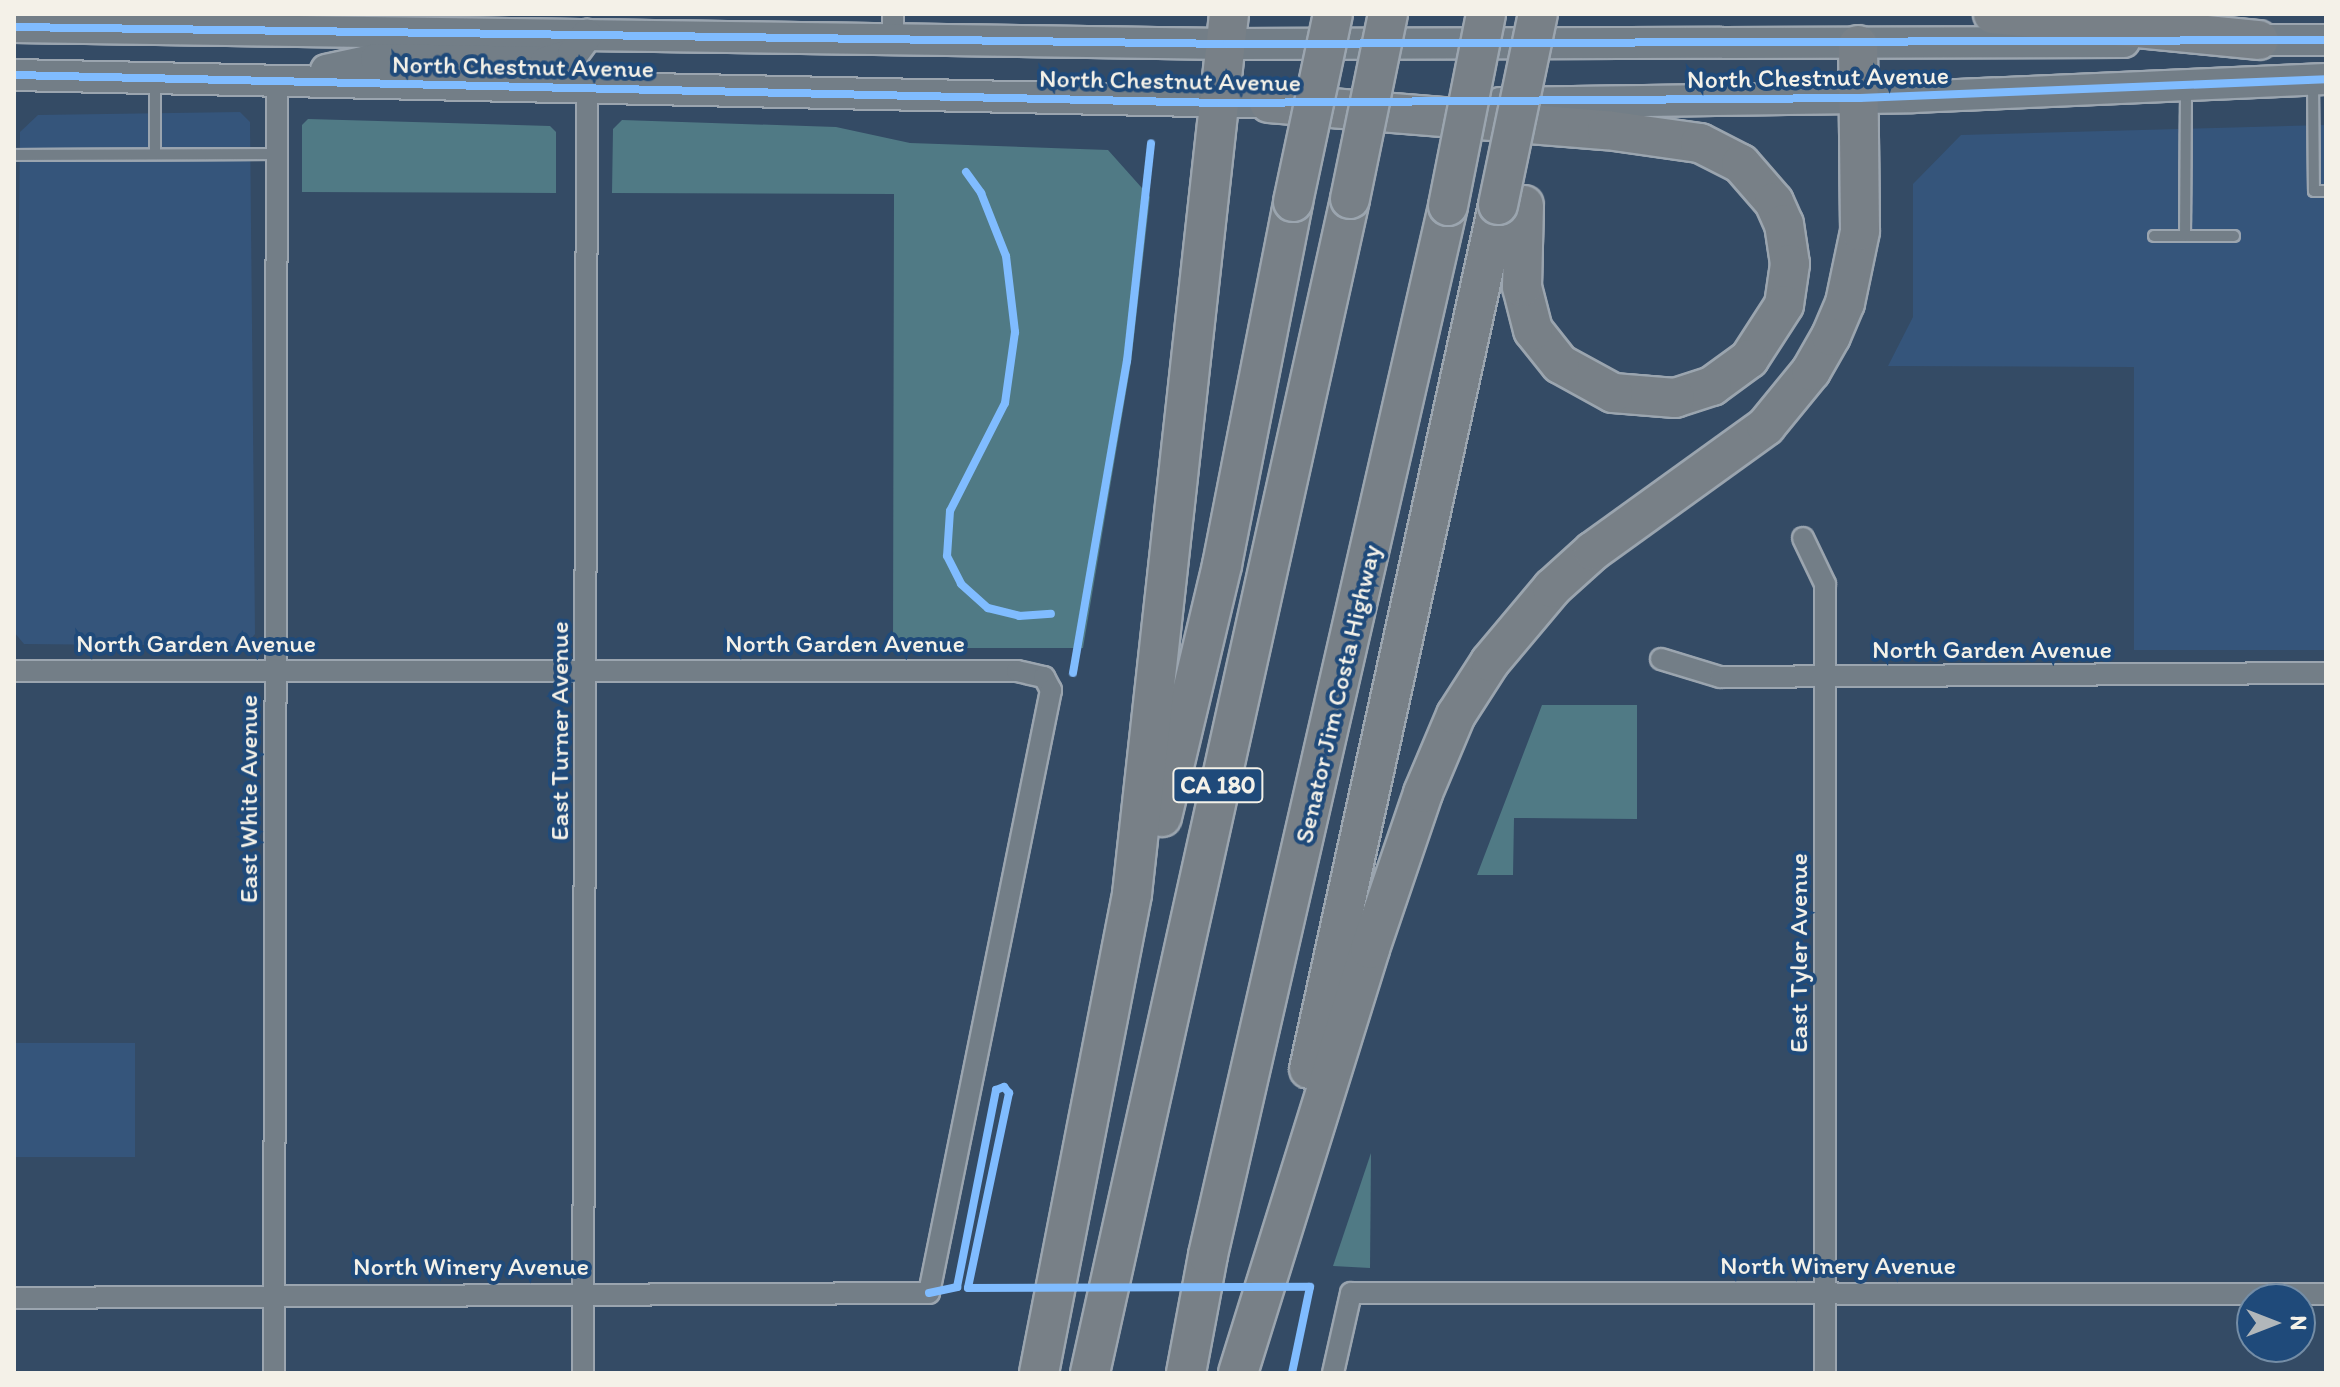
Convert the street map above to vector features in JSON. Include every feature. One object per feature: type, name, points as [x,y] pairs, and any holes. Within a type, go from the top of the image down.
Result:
[{"type":"highway","points":[[1039,1373],[1106,1045],[1222,565],[1333,14]]},
{"type":"highway","name":"CA 180","points":[[1090,1373],[1350,199],[1388,14]]},
{"type":"highway","name":"Senator Jim Costa Highway","points":[[1186,1373],[1208,1255],[1448,206],[1486,14]]},
{"type":"highway","points":[[1269,103],[1634,132],[1700,143],[1741,164],[1774,202],[1788,243],[1784,305],[1749,359],[1712,386],[1675,398],[1613,393],[1560,364],[1533,330],[1522,287],[1511,205],[1538,14]]},
{"type":"highway","points":[[1240,1366],[1553,14]]},
{"type":"highway","points":[[1993,14],[2259,33]]},
{"type":"highway","points":[[1106,1045],[1144,796],[1228,29]]},
{"type":"highway","points":[[1240,1366],[1370,949],[1445,737],[1490,662],[1552,588],[1593,551],[1766,426],[1811,371],[1845,303],[1856,255],[1861,203],[1858,45]]},
{"type":"main road","name":"North Chestnut Avenue","points":[[14,27],[277,21],[1228,29],[1858,45],[2259,33],[2326,40]]},
{"type":"main road","points":[[277,81],[376,59],[546,62],[573,54],[587,25]]},
{"type":"main road","name":"North Chestnut Avenue","points":[[14,75],[1221,103],[1860,98],[2186,87],[2320,79]]},
{"type":"street","name":"East White Avenue","points":[[274,1373],[277,81]]},
{"type":"street","name":"East Turner Avenue","points":[[583,1373],[587,88]]},
{"type":"street","name":"East Tyler Avenue","points":[[1803,538],[1825,584],[1825,1373]]},
{"type":"street","name":"North Garden Avenue","points":[[1661,659],[1720,677],[2326,673]]},
{"type":"street","name":"North Garden Avenue","points":[[14,671],[1017,671],[1044,677],[1050,705],[929,1293]]},
{"type":"street","name":"North Winery Avenue","points":[[14,1298],[583,1292],[929,1293]]},
{"type":"street","name":"North Winery Avenue","points":[[1333,1373],[1351,1293],[2326,1294]]},
{"type":"lane","points":[[155,78],[155,154]]},
{"type":"lane","points":[[2320,79],[2314,191],[2326,191]]},
{"type":"lane","points":[[2185,236],[2186,87]]},
{"type":"lane","points":[[14,155],[275,154]]},
{"type":"lane","points":[[2154,236],[2234,236]]},
{"type":"shaded area","points":[[240,112],[250,122],[255,634],[245,646],[24,644],[14,632],[20,132],[38,115]]},
{"type":"shaded area","points":[[2326,125],[2326,650],[2134,650],[2134,367],[1888,366],[1913,317],[1913,184],[1961,135]]},
{"type":"shaded area","points":[[14,1043],[135,1043],[135,1157],[14,1157]]},
{"type":"green space","points":[[308,119],[550,126],[556,132],[556,193],[302,192],[302,125]]},
{"type":"green space","points":[[622,120],[836,127],[910,143],[1108,150],[1150,197],[1131,363],[1083,648],[893,648],[894,194],[612,193],[613,129]]},
{"type":"green space","points":[[1542,705],[1637,705],[1637,819],[1514,818],[1513,875],[1477,875]]},
{"type":"green space","points":[[1371,1153],[1370,1268],[1333,1266]]},
{"type":"cycle path","points":[[14,27],[1227,44],[2326,40]]},
{"type":"cycle path","points":[[14,75],[1221,103],[1860,98],[2326,79]]},
{"type":"cycle path","points":[[1073,673],[1127,361],[1151,143]]},
{"type":"cycle path","points":[[966,172],[981,193],[1006,256],[1015,332],[1005,403],[950,511],[947,556],[961,584],[988,608],[1019,616],[1051,614]]},
{"type":"cycle path","points":[[929,1293],[957,1287],[996,1090],[1004,1087],[1009,1093],[968,1288],[1310,1287],[1292,1373]]}]
